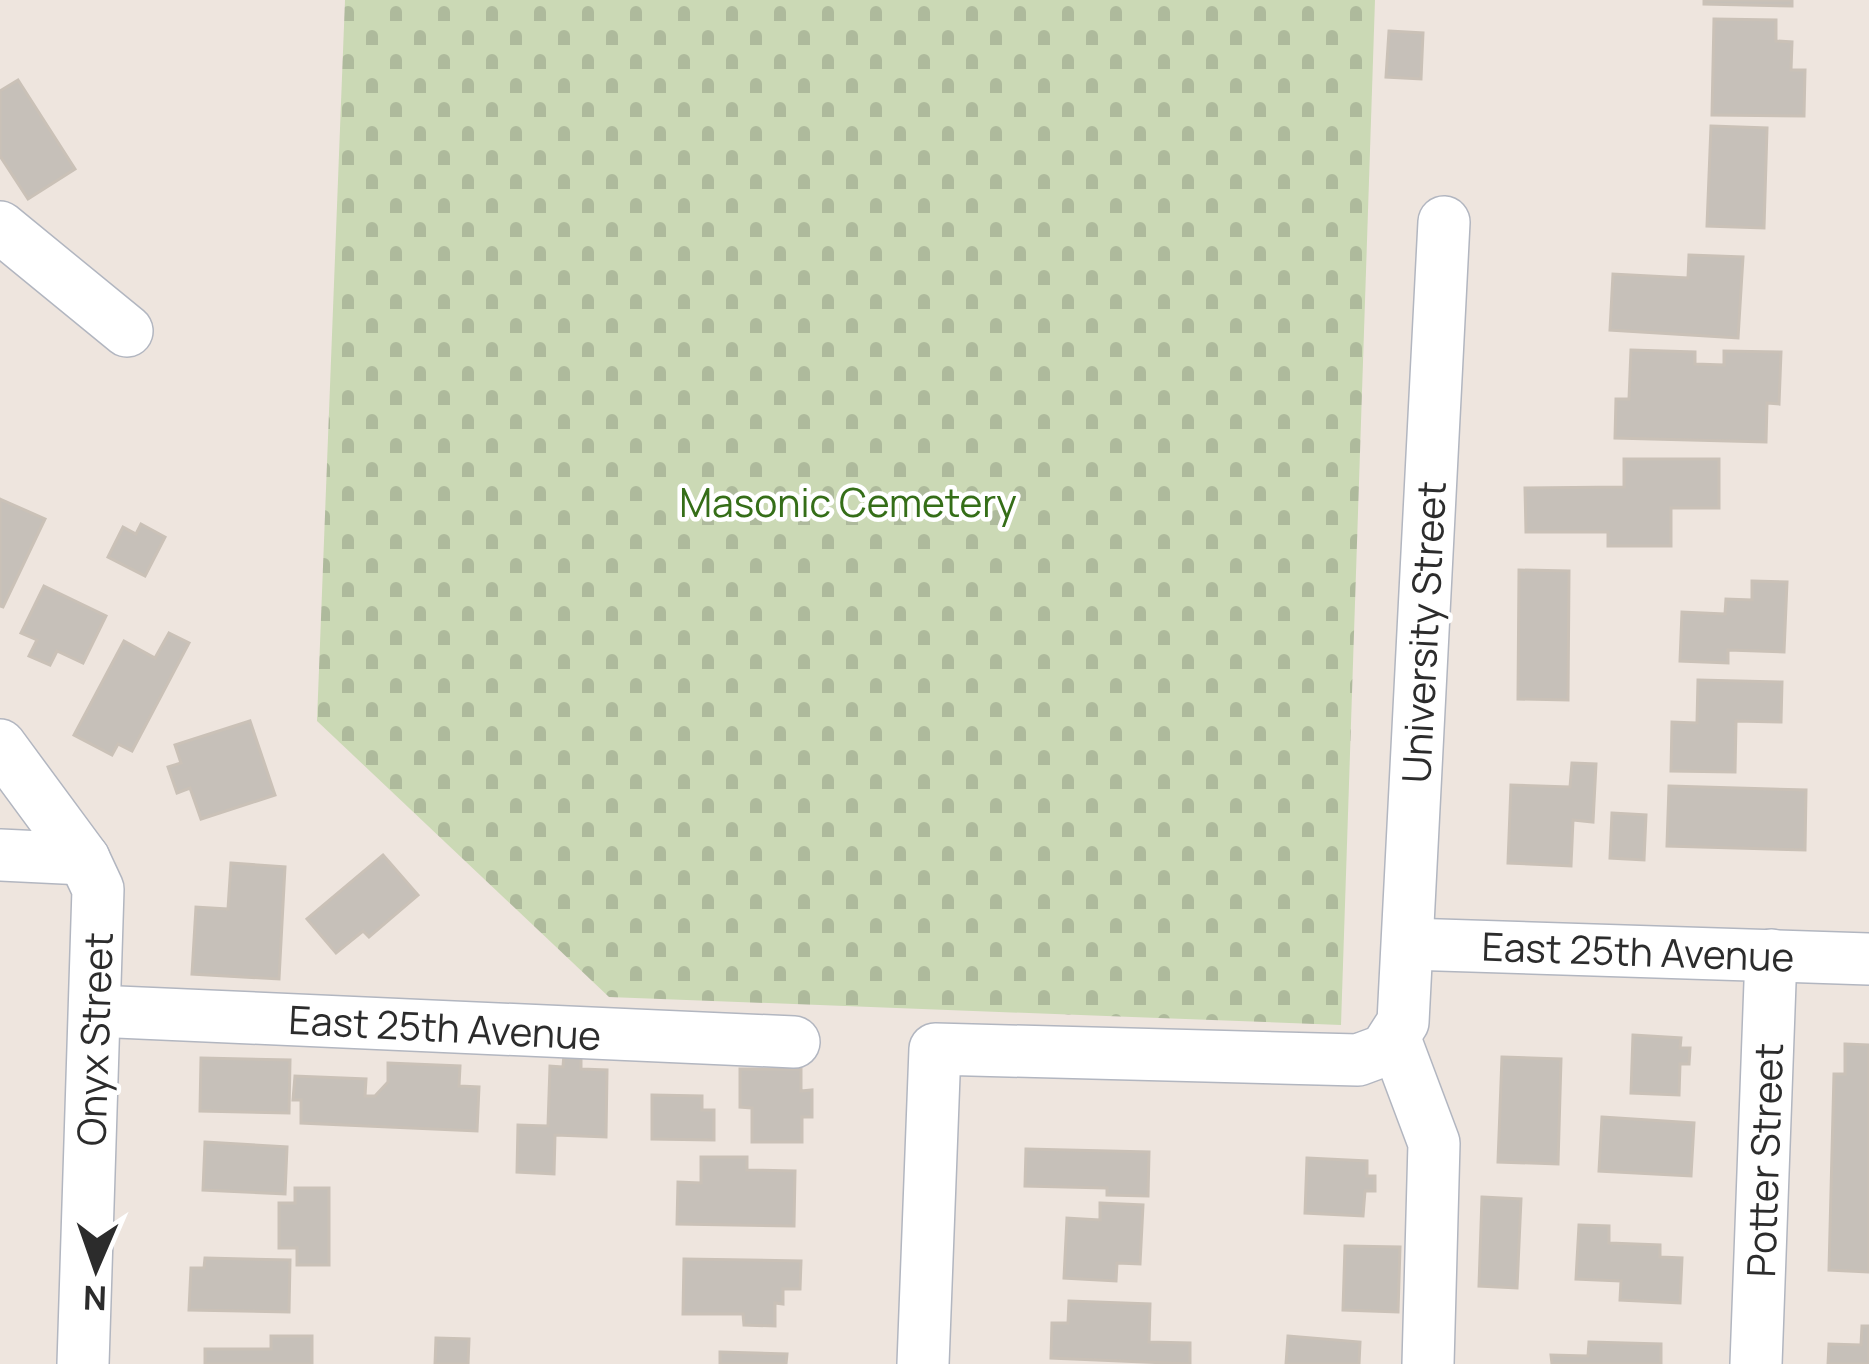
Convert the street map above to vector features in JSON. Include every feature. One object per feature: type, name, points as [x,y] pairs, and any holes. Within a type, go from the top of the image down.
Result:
[{"type":"street","name":"University Street","points":[[1395,1040],[1407,1001],[1444,222]]},
{"type":"street","points":[[0,227],[127,331]]},
{"type":"street","name":"Onyx Street","points":[[0,745],[84,859],[98,889],[82,1364]]},
{"type":"street","points":[[0,855],[84,859]]},
{"type":"street","name":"East 25th Avenue","points":[[1408,944],[1869,958]]},
{"type":"street","name":"Potter Street","points":[[1756,1364],[1772,955]]},
{"type":"street","name":"East 25th Avenue","points":[[95,1011],[794,1042]]},
{"type":"street","points":[[923,1364],[935,1049],[1358,1060],[1374,1056],[1395,1040],[1434,1143],[1428,1364]]},
{"type":"green space","name":"Masonic Cemetery","points":[[345,0],[1375,0],[1341,1025],[609,997],[317,721]]},
{"type":"building","points":[[1704,0],[1792,0],[1792,6],[1704,4]]},
{"type":"building","points":[[1714,19],[1776,20],[1776,41],[1792,42],[1791,70],[1805,70],[1804,116],[1712,115]]},
{"type":"building","points":[[1389,31],[1423,33],[1421,79],[1386,77]]},
{"type":"building","points":[[18,80],[75,169],[28,199],[0,156],[0,91]]},
{"type":"building","points":[[1711,126],[1767,128],[1764,228],[1707,226]]},
{"type":"building","points":[[1689,255],[1743,257],[1738,338],[1610,330],[1613,274],[1688,278]]},
{"type":"building","points":[[1631,350],[1695,352],[1695,364],[1724,365],[1724,351],[1781,352],[1779,404],[1767,403],[1766,442],[1615,438],[1616,399],[1629,399]]},
{"type":"building","points":[[1624,459],[1719,459],[1719,508],[1671,508],[1671,546],[1608,546],[1608,532],[1526,532],[1525,488],[1624,487]]},
{"type":"building","points":[[0,499],[45,519],[3,607],[0,606]]},
{"type":"building","points":[[141,524],[165,537],[145,576],[108,557],[123,527],[136,534]]},
{"type":"building","points":[[1519,570],[1569,571],[1568,700],[1518,699]]},
{"type":"building","points":[[1752,581],[1787,582],[1784,652],[1728,650],[1728,663],[1680,661],[1682,612],[1725,614],[1726,599],[1752,600]]},
{"type":"building","points":[[44,586],[106,616],[83,663],[57,651],[50,665],[29,656],[37,640],[21,633]]},
{"type":"building","points":[[169,633],[189,643],[132,751],[118,744],[112,755],[74,735],[124,641],[155,658]]},
{"type":"building","points":[[1698,680],[1782,682],[1781,722],[1736,721],[1735,772],[1671,771],[1672,722],[1697,723]]},
{"type":"building","points":[[250,721],[275,795],[201,819],[190,788],[177,793],[168,767],[181,763],[175,745]]},
{"type":"building","points":[[1572,763],[1596,764],[1593,822],[1573,820],[1571,866],[1508,863],[1511,785],[1570,787]]},
{"type":"building","points":[[1669,786],[1806,790],[1805,850],[1667,846]]},
{"type":"building","points":[[1612,813],[1646,815],[1644,860],[1610,858]]},
{"type":"building","points":[[383,855],[418,895],[369,937],[363,931],[336,953],[307,919]]},
{"type":"building","points":[[231,863],[285,867],[279,979],[192,974],[196,907],[228,909]]},
{"type":"building","points":[[1633,1035],[1681,1038],[1680,1048],[1690,1048],[1689,1064],[1680,1064],[1679,1095],[1631,1093]]},
{"type":"building","points":[[1845,1044],[1869,1045],[1869,1272],[1829,1270],[1834,1074],[1845,1074]]},
{"type":"building","points":[[564,1054],[581,1055],[581,1069],[607,1070],[606,1137],[555,1135],[554,1174],[517,1172],[518,1125],[548,1126],[550,1066],[563,1067]]},
{"type":"building","points":[[1502,1057],[1561,1059],[1558,1164],[1498,1162]]},
{"type":"building","points":[[201,1058],[290,1060],[289,1113],[200,1111]]},
{"type":"building","points":[[388,1063],[460,1066],[459,1086],[479,1087],[477,1131],[301,1123],[301,1100],[293,1100],[295,1076],[366,1079],[365,1096],[375,1096],[388,1082]]},
{"type":"building","points":[[740,1069],[801,1069],[801,1091],[812,1090],[812,1117],[802,1117],[802,1142],[752,1142],[752,1108],[740,1107]]},
{"type":"building","points":[[652,1095],[702,1096],[702,1110],[714,1110],[714,1140],[652,1139]]},
{"type":"building","points":[[1602,1117],[1694,1123],[1691,1176],[1599,1171]]},
{"type":"building","points":[[205,1142],[287,1147],[285,1194],[203,1190]]},
{"type":"building","points":[[1026,1149],[1149,1152],[1148,1196],[1107,1195],[1107,1188],[1025,1186]]},
{"type":"building","points":[[701,1157],[747,1157],[747,1170],[795,1171],[794,1226],[677,1224],[678,1182],[701,1183]]},
{"type":"building","points":[[1307,1158],[1367,1161],[1367,1176],[1375,1176],[1375,1191],[1365,1191],[1363,1216],[1305,1213]]},
{"type":"building","points":[[295,1188],[329,1188],[329,1265],[297,1265],[297,1248],[279,1248],[279,1203],[295,1203]]},
{"type":"building","points":[[1482,1197],[1521,1199],[1517,1288],[1479,1286]]},
{"type":"building","points":[[1100,1203],[1143,1205],[1140,1264],[1117,1263],[1116,1281],[1064,1278],[1067,1218],[1100,1220]]},
{"type":"building","points":[[1579,1225],[1609,1226],[1609,1243],[1660,1245],[1660,1257],[1682,1258],[1680,1303],[1620,1300],[1621,1281],[1576,1279]]},
{"type":"building","points":[[1345,1246],[1400,1247],[1398,1312],[1343,1310]]},
{"type":"building","points":[[205,1258],[290,1260],[289,1312],[189,1310],[191,1268],[204,1268]]},
{"type":"building","points":[[684,1259],[801,1261],[800,1289],[783,1289],[783,1304],[775,1303],[775,1326],[744,1325],[743,1314],[683,1314]]},
{"type":"building","points":[[1069,1301],[1150,1304],[1149,1342],[1190,1343],[1190,1364],[1051,1358],[1052,1323],[1068,1323]]},
{"type":"building","points":[[1862,1326],[1869,1326],[1869,1364],[1828,1364],[1829,1344],[1861,1345]]},
{"type":"building","points":[[271,1336],[312,1336],[312,1364],[205,1364],[205,1349],[271,1349]]},
{"type":"building","points":[[1288,1336],[1360,1342],[1359,1364],[1286,1364]]},
{"type":"building","points":[[436,1338],[469,1339],[468,1364],[435,1364]]},
{"type":"building","points":[[1589,1342],[1661,1344],[1661,1364],[1552,1364],[1551,1355],[1588,1356]]},
{"type":"building","points":[[720,1352],[787,1354],[786,1364],[720,1364]]}]
